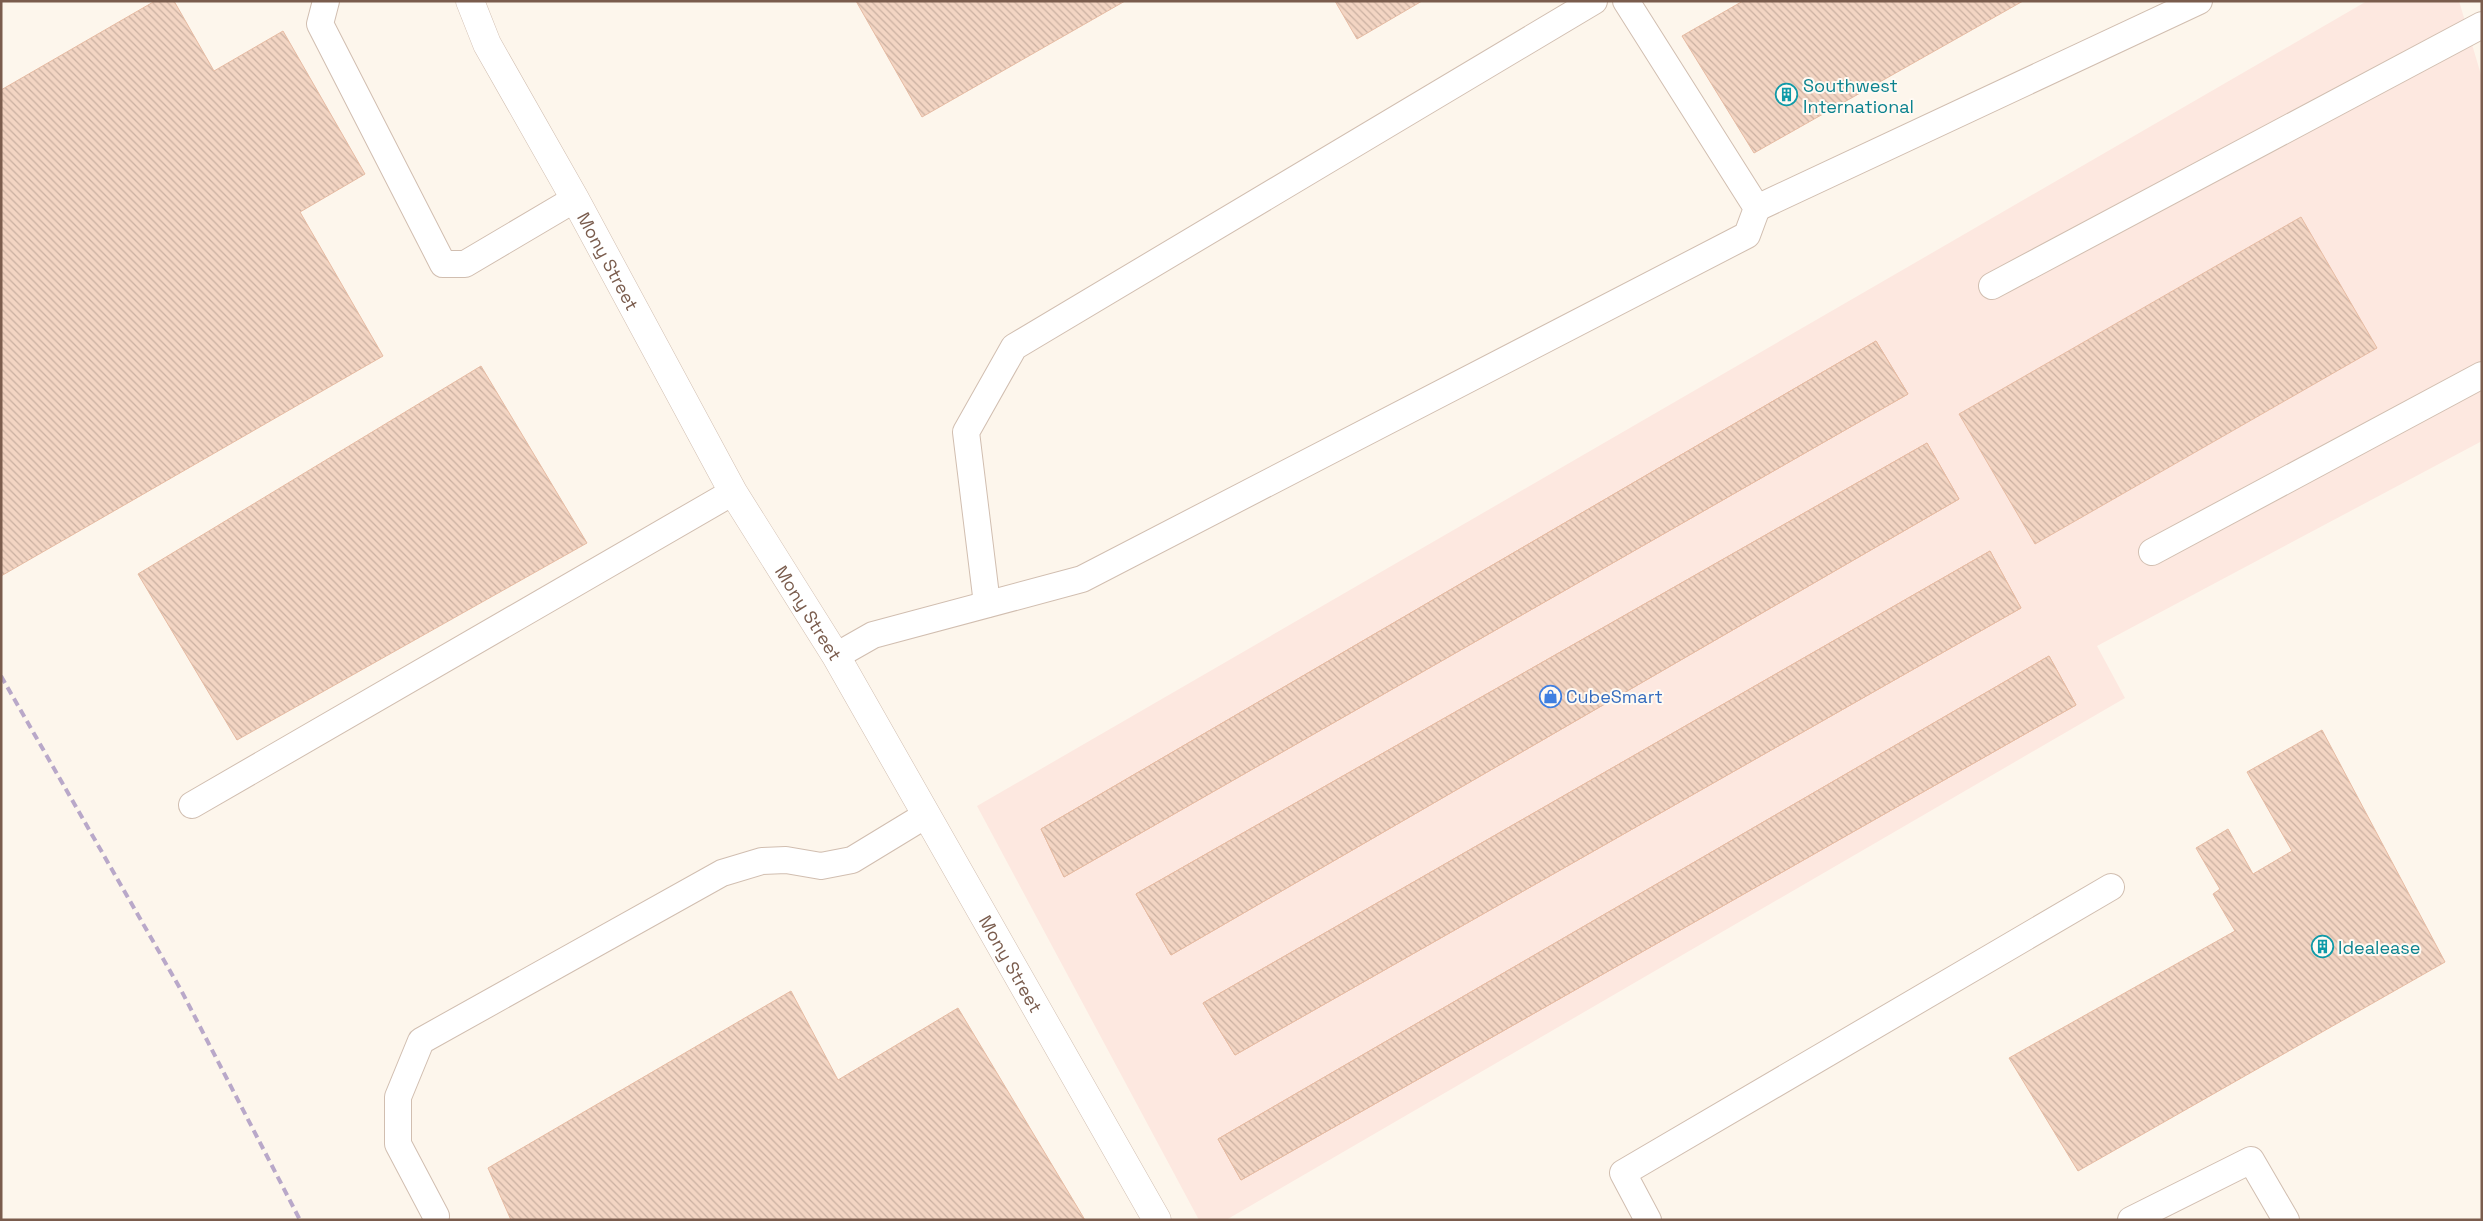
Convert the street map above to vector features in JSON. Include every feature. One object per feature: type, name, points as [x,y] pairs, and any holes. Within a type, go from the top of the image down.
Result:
[{"type":"street","name":"Mony Street","points":[[470,1],[487,44],[575,199],[733,492],[836,656],[1157,1220]]},
{"type":"lane","points":[[326,1],[320,24],[443,264],[465,264],[575,199]]},
{"type":"lane","points":[[987,604],[966,432],[1014,347],[1594,1]]},
{"type":"lane","points":[[1626,1],[1756,208]]},
{"type":"lane","points":[[836,656],[873,635],[1082,579],[1747,234],[1756,208],[2199,1]]},
{"type":"lane","points":[[1992,286],[2482,25]]},
{"type":"lane","points":[[2152,552],[2482,375]]},
{"type":"lane","points":[[192,805],[733,492]]},
{"type":"lane","points":[[436,1216],[398,1144],[398,1097],[421,1041],[722,873],[762,861],[786,860],[821,866],[852,860],[926,815]]},
{"type":"lane","points":[[1648,1220],[1624,1173],[2111,887]]},
{"type":"lane","points":[[2131,1220],[2251,1160],[2286,1220]]},
{"type":"shaded area","points":[[2367,1],[2459,1],[2482,78],[2482,441],[2097,646],[2125,698],[1226,1220],[1199,1220],[977,806]]},
{"type":"building","points":[[155,1],[174,1],[214,71],[283,31],[365,174],[300,212],[383,356],[1,576],[1,90]]},
{"type":"building","points":[[856,1],[1125,1],[922,117]]},
{"type":"building","points":[[1335,1],[1422,1],[1357,39]]},
{"type":"building","name":"Southwest International","points":[[1743,1],[2023,1],[1754,153],[1682,36]]},
{"type":"building","points":[[2301,217],[2377,348],[2035,544],[1959,414]]},
{"type":"building","points":[[1876,341],[1908,394],[1064,877],[1041,829]]},
{"type":"building","points":[[1876,341],[1908,394],[1064,877],[1041,829]]},
{"type":"building","points":[[481,366],[587,543],[237,740],[138,574]]},
{"type":"building","name":"CubeSmart","points":[[1927,443],[1959,499],[1171,955],[1136,894]]},
{"type":"building","name":"CubeSmart","points":[[1927,443],[1959,499],[1171,955],[1136,894]]},
{"type":"building","name":"CubeSmart","points":[[1990,551],[2021,608],[1235,1055],[1203,1003]]},
{"type":"building","name":"CubeSmart","points":[[1990,551],[2021,608],[1235,1055],[1203,1003]]},
{"type":"building","points":[[2049,656],[2076,705],[1241,1180],[1218,1139]]},
{"type":"building","points":[[2049,656],[2076,705],[1241,1180],[1218,1139]]},
{"type":"building","name":"Idealease","points":[[2322,730],[2445,962],[2078,1171],[2009,1058],[2235,931],[2213,894],[2220,889],[2196,848],[2228,829],[2253,874],[2292,851],[2247,772]]},
{"type":"building","points":[[791,991],[838,1080],[958,1008],[1085,1220],[511,1220],[488,1168]]},
{"type":"railway","points":[[1,676],[181,990],[300,1220]]},
{"type":"place","name":"Southwest International","points":[[1787,95]]},
{"type":"place","name":"CubeSmart","points":[[1550,696]]},
{"type":"place","name":"Idealease","points":[[2322,947]]}]
